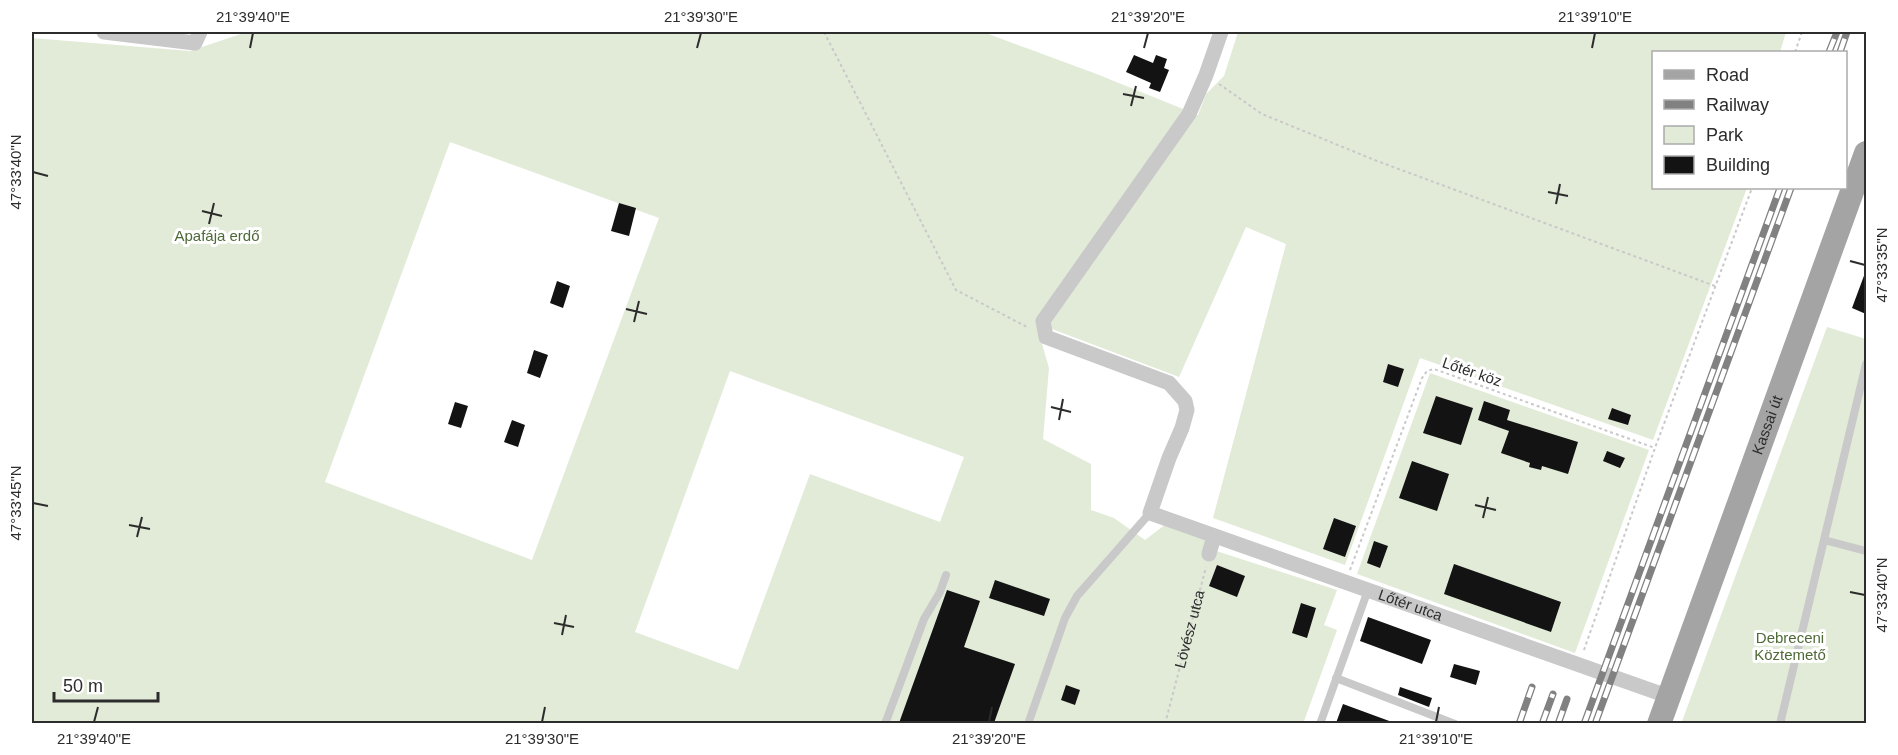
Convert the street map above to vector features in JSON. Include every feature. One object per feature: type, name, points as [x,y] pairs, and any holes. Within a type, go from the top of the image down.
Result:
[{"type":"main road","name":"Kassai út","points":[[1659,723],[1670,698],[1866,153]]},
{"type":"street","points":[[104,32],[198,37]]},
{"type":"street","points":[[1150,513],[1182,428],[1187,410],[1185,401],[1168,383],[1046,337],[1043,321],[1189,114],[1221,32]]},
{"type":"street","name":"Lőtér utca","points":[[1150,513],[1670,698]]},
{"type":"street","points":[[1209,554],[1214,536]]},
{"type":"lane","points":[[1780,723],[1866,364]]},
{"type":"lane","points":[[1028,723],[1065,618],[1077,596],[1150,513]]},
{"type":"lane","points":[[1824,540],[1866,552]]},
{"type":"lane","points":[[885,723],[924,619],[940,592],[946,575]]},
{"type":"lane","points":[[1320,723],[1368,590]]},
{"type":"lane","points":[[1336,678],[1455,723]]},
{"type":"path","points":[[824,32],[956,290],[1046,337]]},
{"type":"path","points":[[1796,51],[1802,32]]},
{"type":"path","points":[[1206,75],[1262,114],[1377,161],[1715,286]]},
{"type":"path","points":[[1579,664],[1655,448],[1752,189]]},
{"type":"path","name":"Lőtér köz","points":[[1346,582],[1422,378],[1427,371],[1434,369],[1655,448]]},
{"type":"path","name":"Lövész utca","points":[[1165,723],[1209,554]]},
{"type":"green space","name":"Apafája erdő","points":[[247,32],[983,32],[1198,115],[1206,94],[1224,76],[1238,32],[1786,32],[1780,51],[1652,51],[1652,189],[1747,189],[1653,440],[1420,358],[1345,565],[1213,518],[1286,244],[1246,227],[1179,377],[1036,323],[1049,368],[1043,439],[1091,464],[1091,510],[1114,518],[1145,540],[1166,524],[1209,538],[1207,548],[1337,590],[1324,625],[1337,630],[1303,724],[32,723],[32,38],[190,51]],"holes":[[[450,142],[659,218],[532,560],[325,482]],[[730,371],[964,457],[940,522],[810,474],[738,670],[635,632]]]},
{"type":"green space","name":"Debreceni Köztemető","points":[[1827,327],[1866,339],[1866,723],[1681,724]]},
{"type":"green space","points":[[1430,373],[1649,450],[1575,653],[1357,574]]},
{"type":"building","points":[[1134,55],[1153,63],[1156,55],[1167,59],[1164,68],[1169,70],[1160,92],[1149,88],[1151,83],[1126,72]]},
{"type":"building","points":[[619,203],[636,208],[629,236],[611,231]]},
{"type":"building","points":[[1866,274],[1866,314],[1852,308]]},
{"type":"building","points":[[557,281],[570,286],[563,308],[550,303]]},
{"type":"building","points":[[534,350],[548,355],[540,378],[527,373]]},
{"type":"building","points":[[1388,364],[1404,369],[1398,387],[1383,382]]},
{"type":"building","points":[[1436,396],[1473,408],[1461,445],[1423,433]]},
{"type":"building","points":[[1484,401],[1510,410],[1507,420],[1578,442],[1568,474],[1542,466],[1541,470],[1529,467],[1530,463],[1501,453],[1509,431],[1478,420]]},
{"type":"building","points":[[455,402],[468,406],[461,428],[448,424]]},
{"type":"building","points":[[1612,408],[1631,415],[1628,425],[1608,419]]},
{"type":"building","points":[[512,420],[525,425],[518,447],[504,442]]},
{"type":"building","points":[[1607,451],[1625,458],[1620,468],[1603,461]]},
{"type":"building","points":[[1412,461],[1449,474],[1437,511],[1399,498]]},
{"type":"building","points":[[1334,518],[1356,526],[1345,557],[1323,549]]},
{"type":"building","points":[[1374,541],[1388,546],[1380,568],[1367,563]]},
{"type":"building","points":[[1454,564],[1561,602],[1551,632],[1444,594]]},
{"type":"building","points":[[1217,565],[1245,576],[1237,597],[1209,586]]},
{"type":"building","points":[[995,580],[1050,599],[1044,616],[989,598]]},
{"type":"building","points":[[947,590],[980,601],[964,647],[1015,664],[994,723],[899,723]]},
{"type":"building","points":[[1301,603],[1316,608],[1307,638],[1292,633]]},
{"type":"building","points":[[1368,617],[1431,640],[1422,664],[1360,641]]},
{"type":"building","points":[[1454,664],[1480,671],[1476,685],[1450,677]]},
{"type":"building","points":[[1066,685],[1080,690],[1075,705],[1061,700]]},
{"type":"building","points":[[1400,687],[1432,698],[1429,707],[1398,695]]},
{"type":"building","points":[[1343,704],[1392,722],[1392,723],[1336,723]]},
{"type":"railway","points":[[1829,51],[1837,32]]},
{"type":"railway","points":[[1840,51],[1847,32]]},
{"type":"railway","points":[[1584,724],[1780,189]]},
{"type":"railway","points":[[1595,724],[1791,189]]},
{"type":"railway","points":[[1519,724],[1532,687]]},
{"type":"railway","points":[[1542,724],[1553,694]]},
{"type":"railway","points":[[1558,724],[1567,699]]}]
